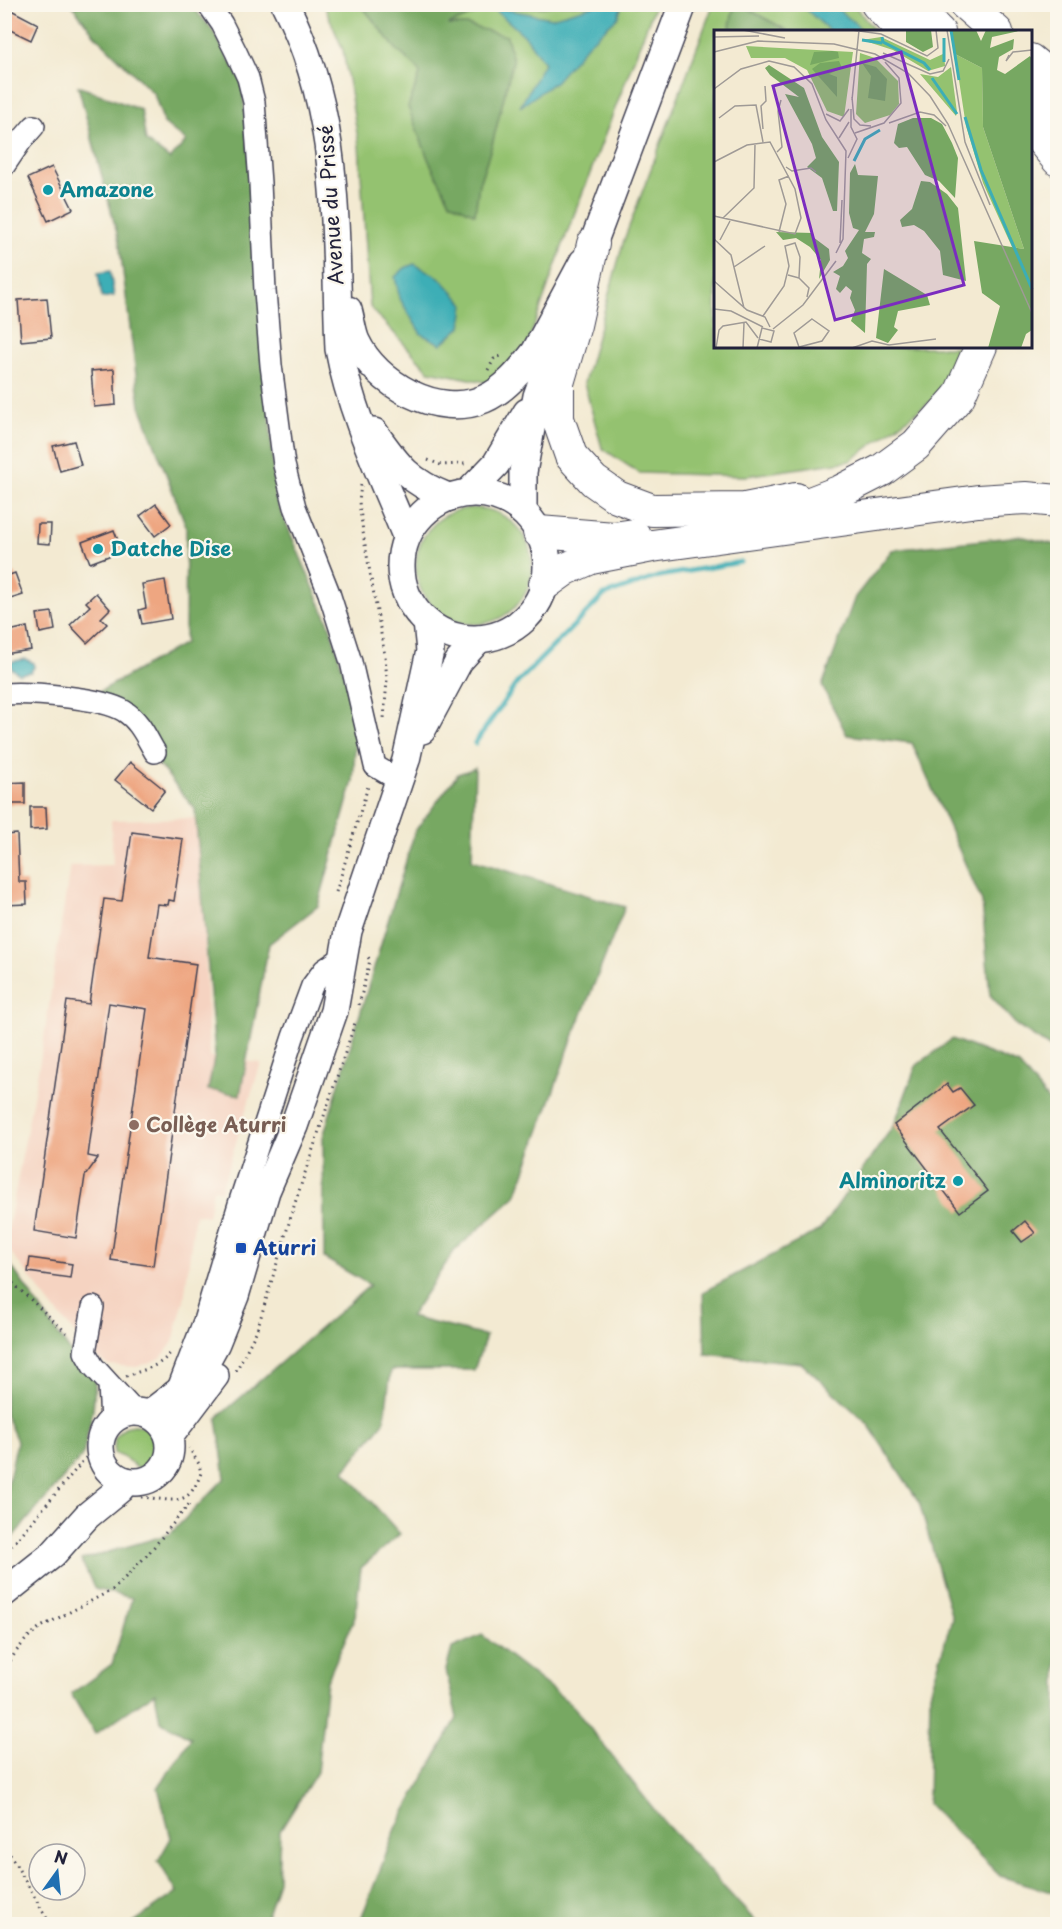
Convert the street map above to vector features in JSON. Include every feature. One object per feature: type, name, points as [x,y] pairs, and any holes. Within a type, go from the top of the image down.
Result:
[{"type":"highway","points":[[877,4],[901,30]]},
{"type":"highway","points":[[910,4],[937,30]]},
{"type":"highway","points":[[946,4],[973,30]]},
{"type":"highway","points":[[965,4],[995,30]]},
{"type":"highway","points":[[1032,62],[1058,82]]},
{"type":"highway","points":[[1032,92],[1058,122]]},
{"type":"highway","points":[[1032,128],[1058,160]]},
{"type":"highway","points":[[593,244],[575,325],[558,383],[558,419],[571,456],[594,481],[617,497],[652,510],[745,508],[841,491]]},
{"type":"highway","points":[[531,521],[614,538],[784,513],[841,491],[882,470],[916,445],[958,396],[980,348]]},
{"type":"highway","points":[[545,584],[566,569],[591,558],[652,546],[978,501],[1026,498],[1058,501]]},
{"type":"main road","name":"Avenue du Prissé","points":[[285,4],[311,64],[327,130],[332,170],[339,349],[343,371],[355,412],[406,536]]},
{"type":"main road","points":[[537,396],[496,464],[458,495],[432,506],[417,519],[406,536],[401,558],[403,582],[412,604],[427,622],[452,635],[479,639],[502,633],[521,622],[536,604],[545,584],[547,566],[545,549],[531,521],[523,472],[537,396],[683,4]]},
{"type":"main road","points":[[337,265],[356,340],[370,364],[394,386],[419,398],[448,405],[468,404],[496,392],[535,352],[593,244]]},
{"type":"main road","name":"Avenue du Prissé","points":[[355,412],[367,422],[406,474],[430,490],[458,495]]},
{"type":"main road","points":[[458,495],[488,494],[506,500],[531,521]]},
{"type":"main road","points":[[122,1417],[160,1421],[169,1437],[168,1460],[161,1470],[145,1481],[126,1481],[109,1471],[100,1452],[100,1441],[104,1430],[122,1417],[175,1395],[187,1385],[216,1343],[235,1296],[266,1191],[294,1126],[354,955],[356,905],[403,770],[430,651],[427,622]]},
{"type":"main road","points":[[403,770],[459,661],[479,639]]},
{"type":"main road","points":[[169,1437],[213,1380],[241,1324],[288,1170],[294,1126]]},
{"type":"main road","points":[[87,1516],[104,1463]]},
{"type":"main road","points":[[4,1593],[53,1554],[87,1516],[120,1489],[126,1481]]},
{"type":"street","points":[[208,4],[222,24],[236,52],[248,78],[254,102],[264,291],[284,465],[295,507],[329,593],[351,662],[375,766],[403,770]]},
{"type":"street","points":[[4,166],[34,126]]},
{"type":"street","points":[[4,694],[74,698],[102,703],[123,711],[140,724],[155,752]]},
{"type":"street","points":[[175,1395],[204,1321],[239,1204],[293,1037],[312,986],[324,970],[354,955]]},
{"type":"street","points":[[93,1307],[85,1352],[93,1366],[118,1380],[122,1417]]},
{"type":"path","points":[[234,1376],[256,1330],[319,1130],[352,1036],[370,960],[354,955]]},
{"type":"path","points":[[4,1275],[85,1352]]},
{"type":"path","points":[[118,1380],[148,1370],[168,1356],[175,1346]]},
{"type":"path","points":[[4,1555],[88,1455],[88,1441],[122,1417]]},
{"type":"path","points":[[4,1671],[21,1646],[39,1628],[114,1589],[148,1554],[190,1503]]},
{"type":"path","points":[[4,1844],[50,1924]]},
{"type":"shaded area","name":"Collège Aturri","points":[[200,818],[209,1057],[261,1063],[221,1190],[213,1189],[208,1216],[195,1214],[184,1300],[173,1342],[161,1358],[137,1367],[109,1365],[98,1359],[60,1316],[5,1245],[43,1045],[70,866],[113,865],[111,820]]},
{"type":"green space","points":[[72,5],[191,5],[211,28],[242,82],[262,295],[275,497],[330,626],[357,719],[353,781],[318,906],[269,944],[240,1095],[208,1090],[215,1054],[195,809],[99,692],[185,643],[186,526],[140,406],[119,241],[78,86],[141,110],[146,141],[170,159],[186,141],[164,123],[154,94],[94,34]]},
{"type":"green space","points":[[324,5],[655,5],[567,233],[526,349],[490,383],[429,371],[370,307],[359,145],[343,50]]},
{"type":"green space","points":[[361,5],[554,5],[492,7],[448,25],[467,25],[507,36],[513,61],[492,145],[479,184],[475,214],[450,202],[429,161],[408,107],[420,74],[417,68],[396,49]]},
{"type":"green space","points":[[713,5],[854,5],[874,30],[714,30],[714,348],[957,348],[938,396],[850,461],[745,476],[639,473],[602,448],[584,383],[624,240]]},
{"type":"green space","points":[[734,5],[741,5],[786,30],[732,30],[730,26]]},
{"type":"green space","points":[[474,508],[496,512],[515,525],[528,544],[532,566],[528,588],[515,607],[496,620],[474,624],[452,620],[433,607],[420,588],[416,566],[420,544],[433,525],[452,512]]},
{"type":"green space","points":[[1020,536],[1057,545],[1057,1052],[1017,1026],[990,995],[982,902],[912,743],[847,735],[822,686],[855,597],[892,550]]},
{"type":"green space","points":[[475,768],[472,860],[625,907],[571,1042],[516,1196],[455,1250],[410,1317],[486,1336],[474,1370],[391,1370],[384,1422],[344,1471],[400,1534],[361,1568],[355,1617],[327,1681],[317,1772],[280,1831],[278,1881],[264,1924],[131,1924],[177,1892],[158,1861],[171,1838],[158,1788],[191,1738],[160,1721],[155,1693],[95,1734],[71,1694],[112,1664],[132,1598],[95,1589],[81,1560],[170,1534],[225,1478],[217,1418],[370,1285],[324,1258],[323,1137],[415,831],[458,774]]},
{"type":"green space","points":[[952,1039],[1019,1065],[1057,1111],[1057,1894],[1000,1876],[928,1804],[930,1693],[952,1618],[919,1502],[868,1424],[801,1363],[705,1354],[703,1292],[820,1230],[894,1125],[916,1066]]},
{"type":"green space","points":[[5,1257],[83,1370],[96,1374],[93,1410],[83,1455],[5,1546],[5,1497],[17,1441],[5,1414]]},
{"type":"green space","points":[[133,1425],[151,1432],[155,1437],[157,1449],[152,1462],[138,1469],[114,1453],[115,1438],[125,1427]]},
{"type":"green space","points":[[482,1635],[571,1704],[664,1822],[758,1924],[359,1924],[397,1826],[457,1718],[446,1670],[452,1648]]},
{"type":"water","points":[[600,4],[622,5],[618,17],[588,44],[555,82],[520,107],[544,63],[526,37],[492,7],[551,18]]},
{"type":"water","points":[[801,5],[832,5],[861,30],[829,30]]},
{"type":"water","points":[[414,264],[439,277],[464,304],[461,327],[441,344],[421,334],[400,299],[395,277]]},
{"type":"water","points":[[110,271],[114,296],[102,298],[98,273]]},
{"type":"water","points":[[25,659],[34,663],[31,672],[19,674],[12,669],[11,662]]},
{"type":"building","points":[[11,10],[38,24],[31,40],[4,27],[4,22]]},
{"type":"building","name":"Amazone","points":[[52,167],[73,209],[48,221],[28,178]]},
{"type":"building","points":[[47,298],[51,338],[21,341],[18,300]]},
{"type":"building","points":[[114,369],[116,405],[94,407],[91,371]]},
{"type":"building","points":[[74,441],[81,465],[60,471],[53,446]]},
{"type":"building","points":[[156,504],[171,524],[155,536],[140,516]]},
{"type":"building","points":[[38,524],[51,524],[50,544],[37,543]]},
{"type":"building","name":"Datche Dise","points":[[114,530],[122,551],[90,563],[82,542]]},
{"type":"building","points":[[15,573],[23,595],[4,601],[4,577]]},
{"type":"building","points":[[165,580],[171,619],[142,624],[139,610],[146,608],[142,584]]},
{"type":"building","points":[[96,593],[110,609],[101,618],[107,624],[87,643],[70,625],[90,606],[86,602]]},
{"type":"building","points":[[52,612],[55,630],[40,633],[37,614]]},
{"type":"building","points":[[27,627],[31,650],[4,654],[4,632]]},
{"type":"building","points":[[130,762],[165,790],[151,808],[115,780]]},
{"type":"building","points":[[25,782],[25,804],[4,804],[4,783]]},
{"type":"building","points":[[30,807],[46,807],[47,829],[30,830]]},
{"type":"building","points":[[132,832],[183,839],[174,901],[169,900],[168,905],[157,904],[149,957],[196,964],[153,1266],[111,1260],[147,1009],[109,1003],[88,1156],[98,1158],[85,1176],[76,1238],[34,1231],[67,1001],[89,1004],[104,899],[122,901]]},
{"type":"building","points":[[17,834],[19,882],[26,882],[27,904],[4,905],[4,835]]},
{"type":"building","points":[[947,1084],[953,1092],[960,1088],[974,1105],[940,1130],[988,1191],[960,1212],[894,1125]]},
{"type":"building","points":[[1025,1221],[1035,1233],[1022,1242],[1013,1231]]},
{"type":"building","points":[[30,1258],[72,1264],[70,1278],[28,1272]]},
{"type":"waterway","points":[[475,743],[517,683],[604,595],[660,576],[741,562]]},
{"type":"place","name":"Amazone","points":[[48,190]]},
{"type":"place","name":"Datche Dise","points":[[98,549]]},
{"type":"place","name":"Collège Aturri","points":[[134,1125]]},
{"type":"place","name":"Alminoritz","points":[[958,1181]]},
{"type":"place","name":"Aturri","points":[[241,1248]]}]
